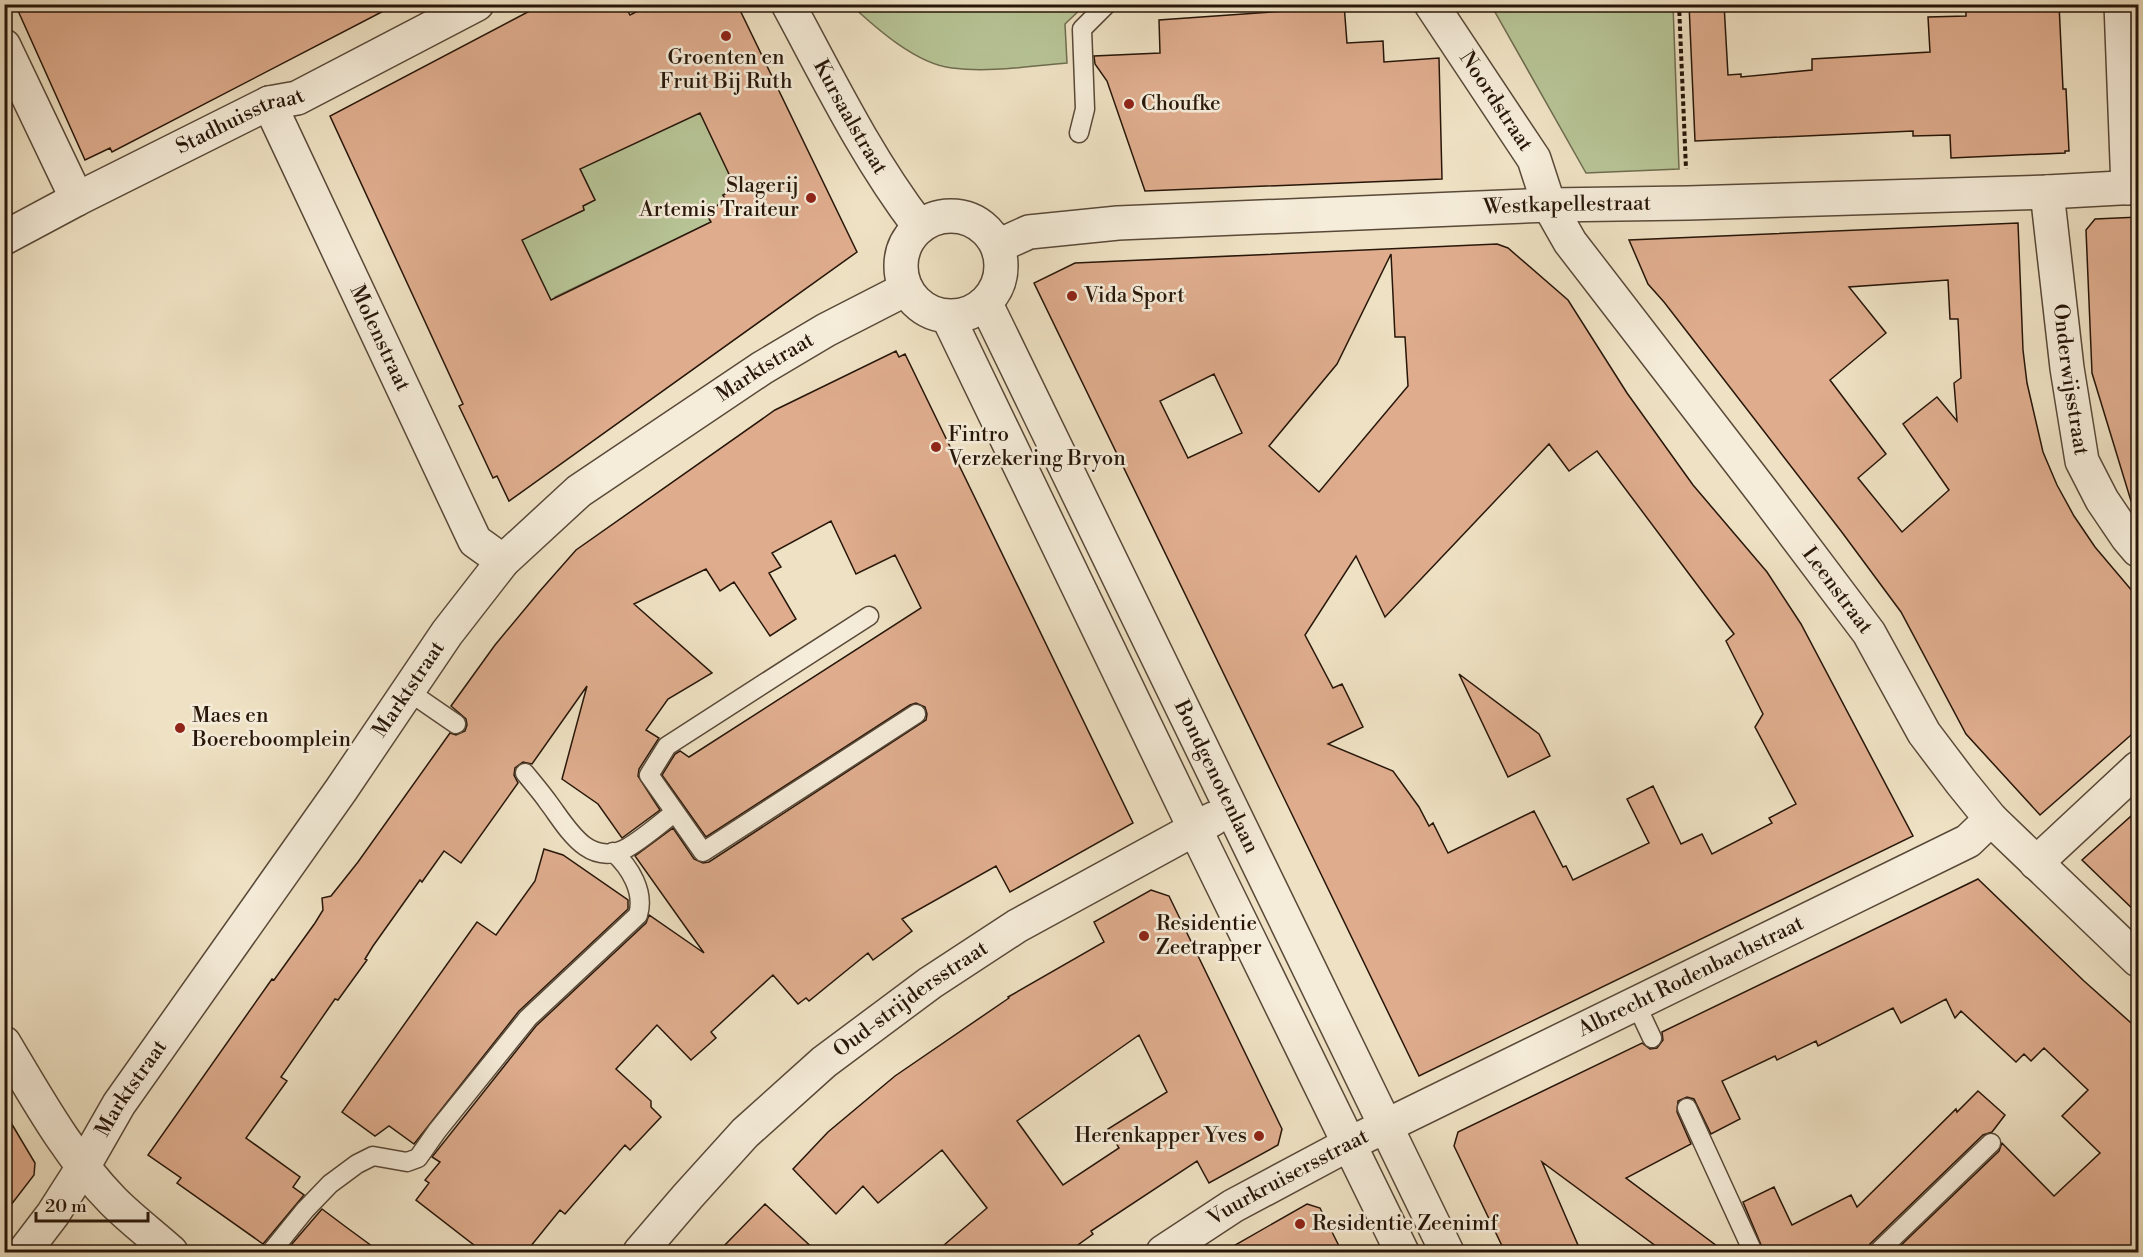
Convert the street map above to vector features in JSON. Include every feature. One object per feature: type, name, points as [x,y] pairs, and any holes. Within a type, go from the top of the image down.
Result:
[{"type":"street","name":"Stadhuisstraat","points":[[4,238],[269,103],[297,98],[477,4]]},
{"type":"street","name":"Kursaalstraat","points":[[788,4],[854,126],[902,205],[918,226]]},
{"type":"street","name":"Noordstraat","points":[[1431,4],[1534,159],[1549,205]]},
{"type":"street","points":[[2121,4],[2133,188]]},
{"type":"street","points":[[4,46],[77,199]]},
{"type":"street","name":"Molenstraat","points":[[269,103],[475,541],[503,561]]},
{"type":"street","name":"Westkapellestraat","points":[[998,246],[1029,232],[1118,223],[1549,205],[1688,203],[2133,188]]},
{"type":"street","name":"Onderwijsstraat","points":[[2047,192],[2067,368],[2082,461],[2102,500],[2127,537],[2139,550]]},
{"type":"street","name":"Leenstraat","points":[[1549,205],[1570,242],[1869,633],[1924,733],[1960,782],[1991,819],[2139,960]]},
{"type":"street","points":[[940,216],[964,216],[985,227],[998,246],[1002,267],[998,286],[986,304],[968,314],[948,317],[931,313],[916,303],[906,289],[900,267],[904,244],[918,226],[940,216]]},
{"type":"street","name":"Marktstraat","points":[[24,1252],[84,1167],[119,1104],[334,800],[447,633],[503,561],[588,485],[762,368],[826,330],[906,289]]},
{"type":"street","name":"Bondgenotenlaan","points":[[986,304],[1447,1252]]},
{"type":"street","name":"Bondgenotenlaan","points":[[948,317],[1402,1252]]},
{"type":"street","points":[[2036,863],[2139,768]]},
{"type":"street","name":"Oud-strijdersstraat","points":[[640,1252],[745,1133],[824,1062],[930,983],[1017,927],[1231,809]]},
{"type":"street","name":"Albrecht Rodenbachstraat","points":[[1386,1128],[1968,841],[1991,819]]},
{"type":"street","points":[[4,1043],[51,1123],[84,1167],[113,1201],[171,1252]]},
{"type":"street","name":"Vuurkruisersstraat","points":[[1163,1252],[1233,1206],[1349,1144],[1386,1128]]},
{"type":"lane","points":[[1079,134],[1085,109],[1082,29],[1107,4]]},
{"type":"lane","points":[[869,616],[667,746],[650,775],[703,852],[916,714]]},
{"type":"lane","points":[[408,691],[456,724]]},
{"type":"lane","points":[[525,773],[574,838],[584,847],[600,852],[613,852],[626,848],[675,812]]},
{"type":"lane","points":[[271,1252],[305,1210],[330,1184],[357,1164],[373,1156],[407,1162],[418,1158],[528,1018],[638,915],[639,893],[635,882],[624,862],[613,852]]},
{"type":"lane","points":[[1636,1004],[1652,1038]]},
{"type":"lane","points":[[1687,1107],[1753,1252]]},
{"type":"lane","points":[[1878,1252],[1991,1143]]},
{"type":"path","points":[[1679,4],[1688,203]]},
{"type":"green space","points":[[851,5],[1085,5],[1065,24],[1067,63],[980,70],[952,68],[925,60],[897,44]]},
{"type":"green space","points":[[1491,5],[1673,5],[1679,169],[1586,173]]},
{"type":"green space","points":[[700,113],[737,189],[723,195],[726,201],[706,211],[711,222],[555,297],[571,319],[557,329],[521,239],[584,210],[583,206],[595,200],[580,169],[438,114]]},
{"type":"building","points":[[15,4],[397,4],[112,152],[110,148],[85,160]]},
{"type":"building","points":[[543,4],[624,4],[630,15],[652,4],[737,4],[857,252],[509,501],[497,476],[493,478],[459,406],[463,404],[330,116]],"holes":[[[700,113],[736,189],[723,195],[726,201],[705,212],[711,222],[551,300],[522,240],[584,210],[583,206],[595,200],[580,169]]]},
{"type":"building","points":[[1284,4],[1344,4],[1347,43],[1383,41],[1384,62],[1439,58],[1442,179],[1145,191],[1107,81],[1095,64],[1094,56],[1160,53],[1159,20],[1285,11]]},
{"type":"building","points":[[1689,4],[1724,4],[1728,75],[1741,74],[1741,77],[1812,70],[1812,59],[1930,52],[1928,17],[1966,16],[1966,4],[2059,4],[2069,151],[1951,158],[1950,135],[1913,136],[1913,131],[1695,141]]},
{"type":"building","points":[[2139,217],[2139,500],[2131,501],[2092,373],[2086,230],[2095,219]]},
{"type":"building","points":[[2018,223],[2023,350],[2027,383],[2043,452],[2074,516],[2095,547],[2139,599],[2139,728],[2040,815],[1966,734],[1901,612],[1841,531],[1648,284],[1629,240]],"holes":[[[1948,280],[1950,319],[1958,319],[1961,378],[1954,383],[1957,421],[1937,397],[1903,424],[1949,490],[1902,532],[1858,478],[1886,454],[1830,380],[1886,333],[1849,287]]]},
{"type":"building","points":[[1497,244],[1508,248],[1568,300],[1627,393],[1693,485],[1767,572],[1801,624],[1913,836],[1419,1076],[1034,283],[1075,263]],"holes":[[[1391,254],[1395,337],[1405,337],[1408,386],[1319,492],[1269,446],[1337,364]],[[1214,374],[1242,433],[1188,458],[1160,401]],[[1549,444],[1569,471],[1597,451],[1734,634],[1726,641],[1763,714],[1755,727],[1796,804],[1769,818],[1772,823],[1712,854],[1702,834],[1681,844],[1653,786],[1627,799],[1649,843],[1573,880],[1566,866],[1563,867],[1534,811],[1448,853],[1433,823],[1429,826],[1419,807],[1393,771],[1328,744],[1363,727],[1342,684],[1333,688],[1305,635],[1356,556],[1385,617]]]},
{"type":"building","points":[[896,351],[899,357],[905,354],[1133,823],[1010,892],[996,866],[902,919],[912,931],[873,960],[868,953],[809,1001],[806,998],[798,1004],[773,975],[711,1032],[716,1038],[691,1060],[657,1025],[616,1069],[651,1101],[651,1107],[661,1117],[630,1150],[625,1145],[565,1214],[560,1210],[526,1252],[483,1252],[416,1200],[429,1183],[425,1180],[440,1162],[432,1157],[536,1026],[646,923],[649,915],[704,953],[635,856],[673,828],[694,859],[703,863],[709,862],[926,720],[925,707],[916,703],[910,705],[706,837],[662,775],[675,754],[680,751],[689,757],[921,608],[895,555],[856,574],[831,521],[772,553],[781,567],[769,573],[796,619],[770,636],[734,582],[720,591],[706,569],[634,604],[712,673],[668,699],[646,730],[659,738],[639,769],[638,776],[660,810],[622,838],[598,804],[562,779],[587,686],[532,764],[523,762],[515,768],[514,775],[518,783],[461,863],[444,851],[422,882],[420,880],[373,946],[365,959],[367,960],[338,1000],[335,999],[281,1077],[287,1081],[246,1138],[300,1177],[293,1187],[304,1195],[263,1244],[177,1183],[181,1178],[148,1155],[272,979],[274,980],[315,923],[323,910],[322,898],[331,896],[358,862],[450,733],[456,735],[465,731],[466,719],[451,706],[495,645],[539,592],[576,550],[775,410]]},
{"type":"building","points":[[1459,674],[1539,734],[1550,756],[1508,777]]},
{"type":"building","points":[[2139,809],[2139,915],[2082,860]]},
{"type":"building","points":[[544,849],[563,855],[628,900],[628,909],[519,1011],[414,1144],[389,1126],[375,1136],[342,1112],[477,922],[496,935],[535,881]]},
{"type":"building","points":[[1978,879],[2084,981],[2139,1030],[2139,1252],[1894,1252],[1999,1151],[2002,1143],[2054,1196],[2100,1153],[2062,1116],[2088,1090],[2044,1048],[2031,1061],[2024,1054],[2016,1062],[1961,1011],[1955,1018],[1946,999],[1901,1023],[1893,1008],[1818,1046],[1816,1041],[1777,1060],[1775,1056],[1722,1081],[1740,1119],[1711,1134],[1694,1099],[1687,1097],[1678,1101],[1677,1112],[1691,1144],[1626,1178],[1725,1252],[1664,1252],[1542,1162],[1581,1252],[1505,1252],[1454,1146],[1458,1132],[1642,1043],[1650,1049],[1657,1048],[1663,1040],[1662,1032]]},
{"type":"building","points":[[1151,890],[1169,896],[1282,1129],[1278,1145],[1209,1183],[1197,1161],[1091,1231],[1093,1234],[1068,1252],[936,1252],[987,1208],[942,1150],[878,1203],[863,1186],[836,1214],[793,1169],[828,1132],[895,1076],[1008,997],[1104,942],[1094,922]],"holes":[[[1139,1035],[1167,1092],[1108,1129],[1119,1148],[1063,1185],[1017,1121]]]},
{"type":"building","points":[[1978,1091],[2005,1115],[1992,1132],[1983,1135],[1870,1244],[1867,1252],[1764,1252],[1743,1202],[1774,1187],[1792,1225],[1851,1195],[1857,1207],[1956,1109],[1957,1112]]},
{"type":"building","points":[[4,1111],[35,1163],[34,1175],[4,1214]]},
{"type":"building","points":[[765,1204],[817,1252],[718,1252]]},
{"type":"building","name":"Residentie Zeenimf","points":[[1307,1204],[1320,1208],[1342,1252],[1223,1252]]},
{"type":"building","points":[[322,1209],[346,1227],[380,1252],[285,1252]]},
{"type":"place","name":"Groenten en Fruit Bij Ruth","points":[[726,36]]},
{"type":"place","name":"Choufke","points":[[1129,104]]},
{"type":"place","name":"Slagerij Artemis Traiteur","points":[[811,198]]},
{"type":"place","name":"Vida Sport","points":[[1072,296]]},
{"type":"place","name":"Fintro Verzekering Bryon","points":[[936,447]]},
{"type":"place","name":"Maes en Boereboomplein","points":[[180,728]]},
{"type":"place","name":"Residentie Zeetrapper","points":[[1144,936]]},
{"type":"place","name":"Herenkapper Yves","points":[[1259,1136]]},
{"type":"place","name":"Residentie Zeenimf","points":[[1300,1224]]}]
